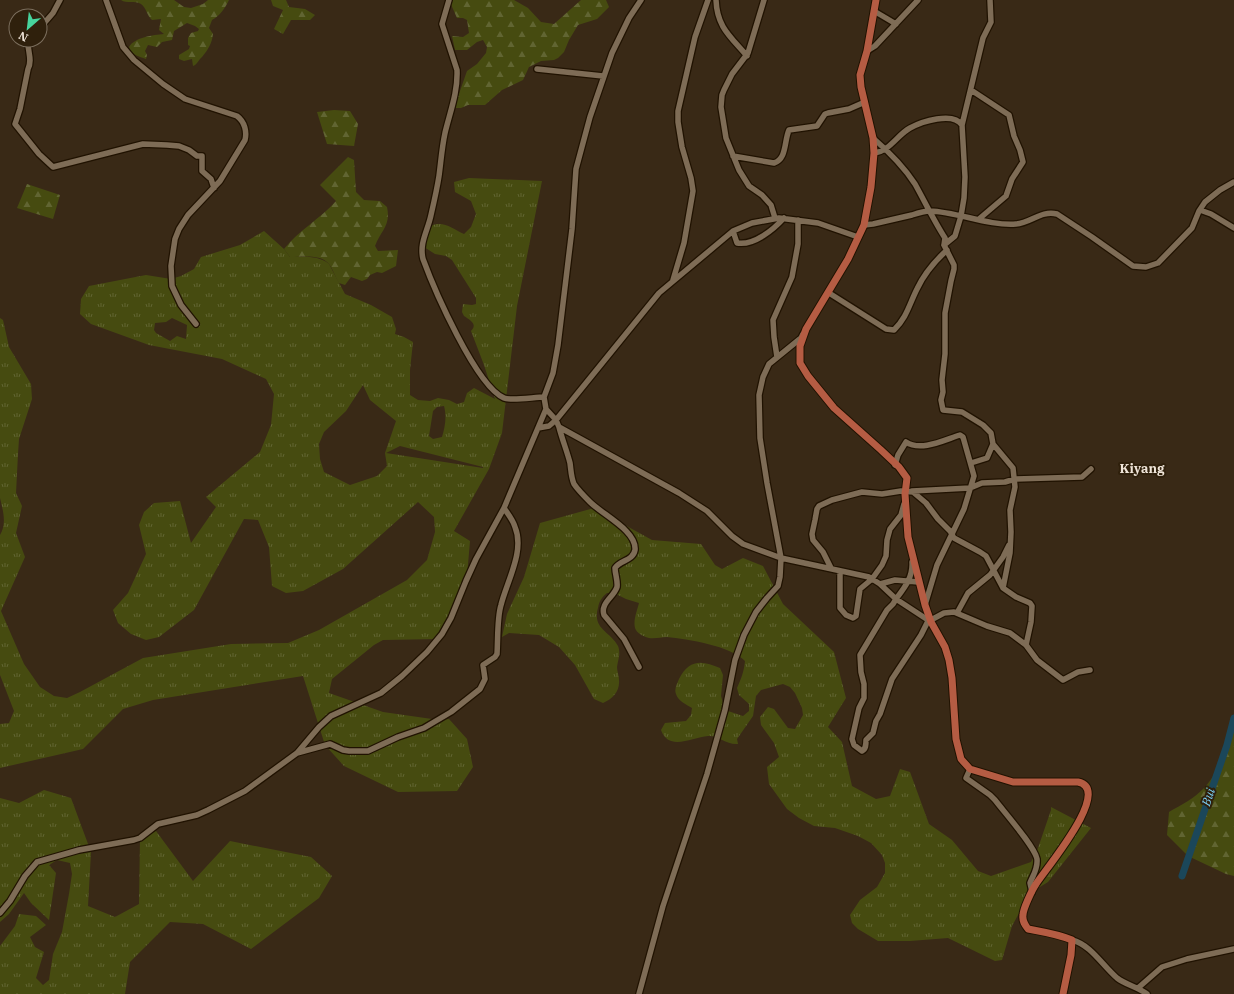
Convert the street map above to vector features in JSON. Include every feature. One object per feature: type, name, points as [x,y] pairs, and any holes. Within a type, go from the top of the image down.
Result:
[{"type":"main road","points":[[876,0],[867,51],[860,75],[861,87],[873,138],[874,153],[871,187],[864,225],[848,259],[829,293],[806,329],[800,346],[800,363],[808,376],[834,408],[903,471],[907,478],[905,493],[907,529],[912,556],[930,621],[945,646],[949,660],[952,678],[956,738],[961,759],[970,769],[1013,782],[1082,782],[1088,787],[1085,808],[1078,824],[1046,869],[1032,892],[1022,914],[1024,925],[1028,929],[1043,930],[1065,936],[1072,940],[1071,955],[1063,994]]},
{"type":"street","points":[[48,19],[60,0]]},
{"type":"street","points":[[106,0],[123,47],[134,60],[163,84],[185,99],[232,114],[242,120],[247,133],[245,140],[220,181],[188,215],[179,229],[175,239],[172,260],[172,286],[181,305],[196,324]]},
{"type":"street","points":[[449,0],[442,24],[457,70],[457,77],[445,134],[431,217],[421,252],[454,331],[466,352],[492,389],[498,395],[508,400],[544,397]]},
{"type":"street","points":[[0,913],[10,901],[25,876],[37,862],[79,850],[140,838],[158,824],[197,815],[245,791],[297,753],[319,727],[332,716],[381,693],[397,681],[427,652],[442,634],[451,618],[476,559],[504,508],[546,409],[544,397],[553,373],[558,345],[572,229],[576,169],[590,117],[615,46],[629,18],[641,0]]},
{"type":"street","points":[[673,281],[684,244],[693,191],[691,178],[682,147],[678,122],[678,111],[695,37],[708,0]]},
{"type":"street","points":[[716,0],[717,13],[720,22],[726,32],[747,56]]},
{"type":"street","points":[[764,0],[750,49],[747,56],[732,74],[722,95],[721,107],[723,128],[726,138],[745,181],[768,200],[775,218]]},
{"type":"street","points":[[867,51],[875,46],[918,0]]},
{"type":"street","points":[[829,293],[886,329],[894,330],[910,308],[917,289],[927,273],[955,236],[961,216],[964,198],[965,177],[962,125],[983,38],[991,22],[990,0]]},
{"type":"street","points":[[874,11],[896,24]]},
{"type":"street","points":[[27,48],[30,66],[16,124],[39,154],[53,167],[142,144],[167,144],[190,150],[197,156],[202,156],[202,171],[211,179],[214,188]]},
{"type":"street","points":[[537,69],[604,76]]},
{"type":"street","points":[[971,90],[1009,115],[1014,136],[1023,160],[1012,179],[1006,196],[979,219]]},
{"type":"street","points":[[733,156],[777,163],[782,157],[789,130],[817,126],[825,114],[849,109],[865,102]]},
{"type":"street","points":[[874,153],[882,152],[907,130],[925,122],[948,118],[957,120],[962,125]]},
{"type":"street","points":[[873,138],[886,149],[914,183],[945,238],[946,247],[954,269],[945,313],[945,354],[942,380],[943,392],[941,400],[944,410],[962,412],[984,425],[991,433],[994,444],[1013,468],[1015,491],[1010,510],[1010,545],[1008,566],[1003,588]]},
{"type":"street","points":[[864,225],[929,211],[996,223],[1016,224],[1046,212],[1057,214],[1133,266],[1139,268],[1154,266],[1158,263],[1192,228],[1205,202],[1234,182]]},
{"type":"street","points":[[1200,210],[1211,214],[1234,228]]},
{"type":"street","points":[[538,428],[549,426],[556,420],[658,293],[733,231],[752,223],[775,218],[784,218],[818,224],[858,237]]},
{"type":"street","points":[[733,231],[737,243],[739,244],[752,241],[772,230],[784,218]]},
{"type":"street","points":[[777,357],[773,320],[792,278],[798,244],[798,220]]},
{"type":"street","points":[[639,994],[661,912],[707,774],[725,710],[735,660],[744,635],[756,612],[778,586],[781,558],[766,483],[760,438],[759,395],[763,377],[769,364],[801,338],[806,329]]},
{"type":"street","points":[[546,409],[556,420],[559,427],[576,487],[591,503],[618,524],[634,540],[635,550],[632,556],[617,565],[615,568],[617,587],[605,605],[603,612],[624,640],[639,667]]},
{"type":"street","points":[[559,427],[679,493],[707,511],[732,536],[743,544],[781,558],[831,568],[840,572],[866,576],[880,584],[896,599],[930,621]]},
{"type":"street","points":[[895,465],[898,455],[906,442],[923,446],[960,435],[963,437],[974,476],[964,509],[939,561],[925,605]]},
{"type":"street","points":[[970,463],[987,458],[994,444]]},
{"type":"street","points":[[831,568],[823,552],[813,540],[812,534],[817,509],[819,506],[832,500],[862,492],[882,494],[901,491],[905,493],[970,488],[982,483],[1005,482],[1015,479],[1082,477],[1091,469]]},
{"type":"street","points":[[905,493],[913,492],[926,503],[938,519],[950,531],[952,536],[961,543],[986,556],[1003,588],[1016,597],[1030,603],[1032,606],[1031,622],[1026,645]]},
{"type":"street","points":[[840,572],[840,608],[846,616],[853,618],[856,616],[860,589],[872,579],[885,559],[890,529],[902,514],[906,498],[905,493]]},
{"type":"street","points":[[297,753],[330,744],[343,750],[368,751],[389,741],[424,728],[439,720],[480,690],[485,678],[482,665],[495,657],[497,654],[501,604],[512,573],[519,542],[515,527],[504,508]]},
{"type":"street","points":[[957,613],[968,593],[993,571],[1010,545]]},
{"type":"street","points":[[912,556],[913,568],[909,581],[887,610],[860,656],[864,684],[864,698],[859,708],[852,739],[854,745],[862,752],[866,747],[866,740],[872,733],[880,714],[892,679],[930,621],[944,613],[957,613],[987,626],[1010,632],[1026,645],[1037,660],[1063,680],[1078,672],[1090,670]]},
{"type":"street","points":[[880,584],[895,580],[918,582]]},
{"type":"street","points":[[922,591],[930,590]]},
{"type":"street","points":[[970,769],[966,778],[996,800],[1037,858],[1036,870],[1030,883],[1032,892]]},
{"type":"street","points":[[1072,940],[1079,942],[1087,948],[1122,981],[1147,994]]},
{"type":"street","points":[[1138,988],[1162,967],[1187,959],[1234,949]]},
{"type":"green space","points":[[121,0],[174,0],[184,7],[191,8],[203,4],[208,0],[229,0],[222,12],[212,20],[209,28],[213,34],[211,43],[208,49],[193,66],[192,59],[184,61],[179,59],[179,55],[189,49],[190,46],[188,45],[188,38],[191,33],[198,31],[199,29],[187,23],[174,31],[172,40],[162,42],[157,47],[148,45],[145,51],[147,55],[146,59],[134,54],[129,47],[135,41],[140,39],[164,34],[159,30],[161,19],[152,20],[141,4]]},
{"type":"green space","points":[[271,0],[286,0],[289,7],[305,9],[315,15],[310,20],[291,20],[283,34],[274,29],[283,10],[273,6]]},
{"type":"green space","points":[[449,0],[514,0],[528,8],[541,22],[554,24],[581,0],[606,0],[609,7],[597,19],[578,25],[564,52],[558,58],[554,60],[541,61],[529,67],[523,80],[502,90],[485,105],[468,105],[461,108],[454,108],[467,71],[477,64],[486,53],[487,47],[483,40],[477,42],[467,50],[455,50],[452,36],[463,37],[469,33],[467,20],[457,18]]},
{"type":"green space","points":[[334,110],[350,111],[358,124],[354,146],[327,144],[317,112]]},
{"type":"green space","points":[[348,157],[354,160],[356,192],[364,200],[380,201],[387,207],[387,223],[375,246],[378,251],[398,250],[396,266],[382,273],[377,272],[370,275],[367,279],[362,281],[351,277],[345,285],[339,283],[331,267],[325,260],[316,257],[290,257],[284,249],[296,236],[336,201],[320,185]]},
{"type":"green space","points":[[469,178],[542,181],[517,306],[502,433],[489,469],[454,531],[470,541],[467,576],[439,639],[383,640],[374,645],[332,679],[329,693],[383,712],[439,720],[449,719],[467,739],[473,767],[457,791],[398,792],[344,766],[325,745],[303,676],[153,700],[123,709],[83,749],[0,768],[0,724],[9,723],[14,711],[0,675],[0,535],[4,521],[0,498],[0,318],[3,320],[9,347],[31,384],[32,399],[19,439],[16,493],[22,506],[16,533],[25,557],[1,611],[24,664],[40,687],[54,696],[67,698],[143,658],[231,644],[288,643],[319,630],[407,580],[427,560],[435,532],[434,517],[418,502],[343,569],[303,591],[286,593],[272,586],[269,547],[258,520],[244,519],[194,610],[159,637],[146,640],[131,634],[118,623],[113,610],[128,593],[146,554],[139,525],[144,512],[154,503],[180,501],[191,543],[216,507],[206,497],[260,452],[271,425],[274,394],[266,379],[222,359],[149,345],[91,324],[80,314],[81,299],[89,286],[146,275],[171,279],[181,276],[194,269],[201,257],[240,245],[264,231],[284,249],[290,257],[311,257],[325,261],[329,264],[345,294],[371,305],[392,317],[396,329],[395,334],[413,342],[410,370],[410,395],[418,400],[430,401],[438,398],[449,400],[457,404],[464,402],[467,393],[474,388],[495,399],[471,331],[474,326],[462,312],[463,304],[476,304],[476,298],[452,260],[446,256],[435,254],[424,247],[430,226],[435,224],[443,224],[464,234],[471,227],[476,214],[471,201],[455,192],[454,182]],"holes":[[[172,318],[187,325],[186,339],[177,336],[170,341],[156,333],[154,330],[155,323],[166,322]],[[363,385],[370,400],[396,421],[385,453],[387,466],[377,476],[350,485],[324,472],[320,459],[319,444],[324,432],[346,411]],[[444,406],[445,422],[442,437],[433,439],[429,436],[433,411],[437,407]],[[400,446],[483,468],[386,453]]]},
{"type":"green space","points":[[27,184],[60,195],[53,219],[17,208]]},
{"type":"green space","points":[[594,508],[652,540],[701,544],[715,565],[722,569],[743,558],[763,566],[783,604],[834,652],[846,698],[828,727],[842,742],[852,786],[876,799],[890,796],[900,769],[910,772],[929,824],[952,840],[978,871],[991,876],[1031,862],[1038,848],[1051,807],[1091,828],[1048,882],[1030,893],[1012,926],[1002,960],[995,961],[948,938],[910,941],[878,941],[858,929],[852,923],[850,915],[860,900],[877,887],[885,873],[885,863],[882,855],[871,843],[858,836],[835,828],[814,826],[799,818],[787,809],[769,784],[767,767],[779,757],[774,743],[761,725],[760,717],[768,707],[774,709],[788,728],[795,729],[803,715],[802,708],[795,693],[790,687],[783,684],[761,690],[756,696],[753,716],[737,739],[738,744],[730,743],[712,736],[675,742],[665,737],[661,730],[665,723],[686,721],[691,715],[692,708],[679,699],[675,690],[683,672],[696,663],[713,665],[720,668],[723,675],[721,696],[725,710],[743,716],[749,711],[749,704],[739,695],[737,688],[744,669],[745,661],[730,651],[709,644],[686,639],[667,637],[649,638],[644,636],[637,631],[634,624],[639,603],[614,593],[607,593],[599,603],[597,621],[618,646],[619,654],[617,667],[619,684],[615,694],[603,703],[594,699],[575,665],[559,647],[539,635],[509,633],[502,637],[507,614],[524,577],[540,523]]},
{"type":"green space","points":[[1234,718],[1234,876],[1226,874],[1188,856],[1167,835],[1169,812],[1200,792],[1208,784],[1215,773],[1226,749],[1230,727]]},
{"type":"green space","points":[[44,790],[71,798],[91,852],[88,906],[115,917],[139,904],[140,838],[156,831],[193,881],[230,841],[311,857],[332,876],[319,898],[251,949],[203,924],[170,922],[130,962],[125,994],[0,994],[0,946],[15,926],[19,914],[36,916],[46,925],[30,937],[35,947],[44,952],[36,978],[43,985],[49,980],[53,954],[62,932],[72,874],[70,863],[57,860],[49,865],[56,873],[49,920],[31,903],[24,893],[9,914],[0,922],[0,798],[19,803]]},
{"type":"waterway","name":"Bui","points":[[1182,876],[1227,745],[1234,718]]},
{"type":"district","name":"Kiyang","points":[[1142,468]]}]
